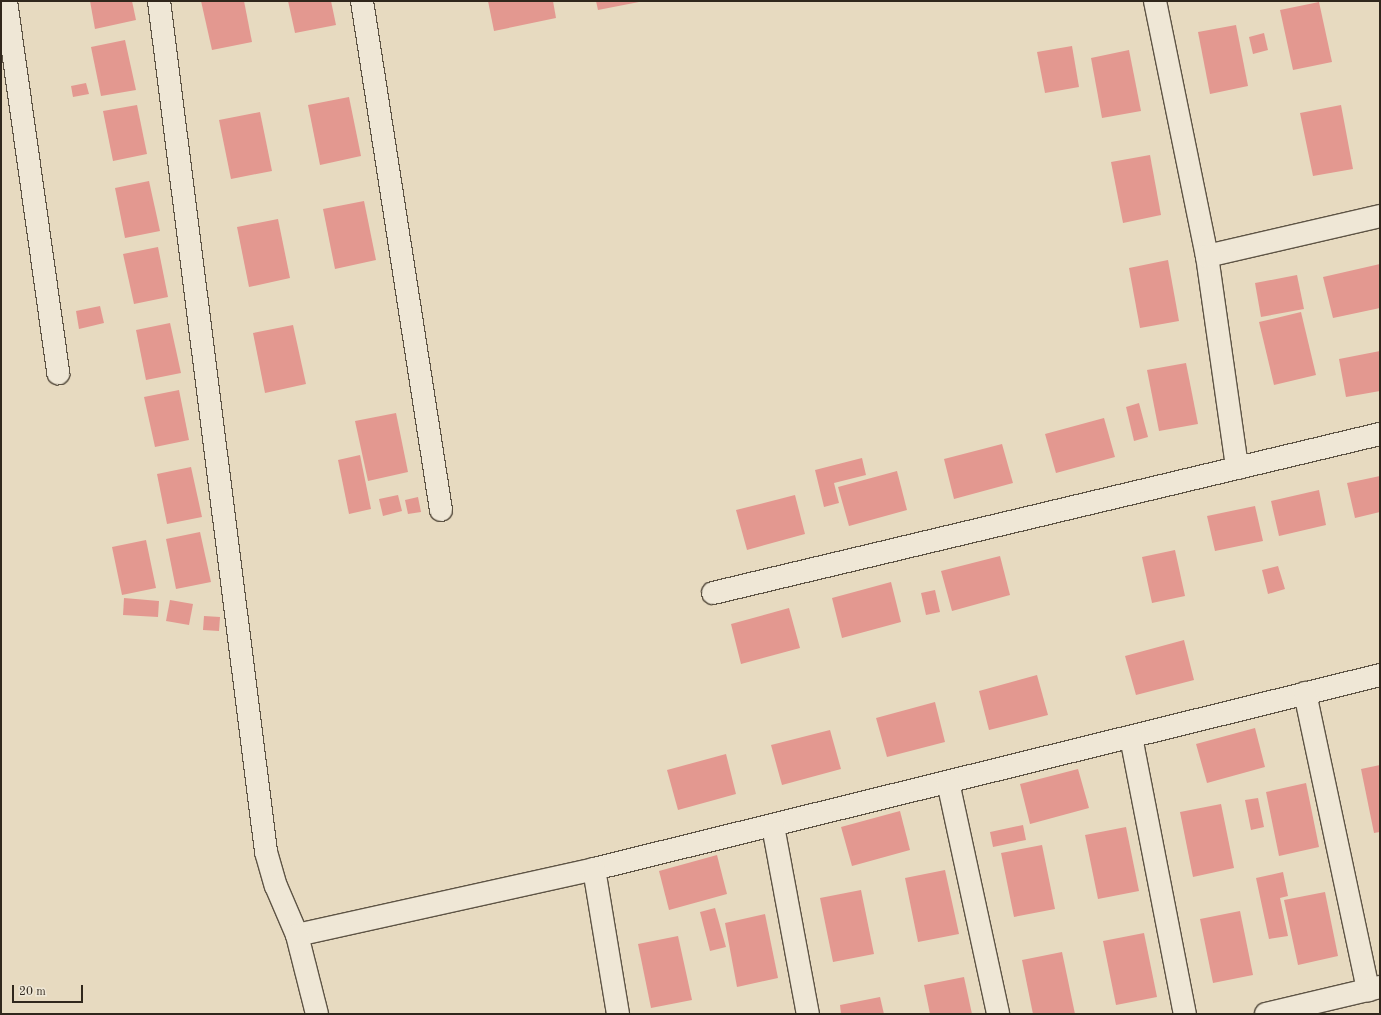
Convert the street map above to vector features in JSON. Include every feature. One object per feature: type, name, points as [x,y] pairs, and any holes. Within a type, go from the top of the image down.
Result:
[{"type":"street","points":[[6,1],[58,373]]},
{"type":"street","points":[[159,1],[266,852],[276,886],[297,936],[317,1014]]},
{"type":"street","points":[[362,1],[441,510]]},
{"type":"street","points":[[1155,1],[1207,256],[1237,468]]},
{"type":"street","points":[[1207,256],[1380,216]]},
{"type":"street","points":[[713,593],[1380,434]]},
{"type":"street","points":[[297,936],[594,869],[773,826],[1380,675]]},
{"type":"street","points":[[1266,1014],[1374,989],[1305,693]]},
{"type":"street","points":[[1131,737],[1185,1014]]},
{"type":"street","points":[[948,782],[998,1014]]},
{"type":"street","points":[[773,826],[808,1014]]},
{"type":"street","points":[[594,869],[618,1014]]},
{"type":"building","points":[[90,1],[132,1],[136,20],[95,29]]},
{"type":"building","points":[[201,1],[244,1],[252,42],[212,50]]},
{"type":"building","points":[[288,1],[331,1],[336,25],[295,33]]},
{"type":"building","points":[[488,1],[553,1],[556,18],[494,31]]},
{"type":"building","points":[[596,1],[639,1],[639,2],[598,10]]},
{"type":"building","points":[[1319,2],[1332,62],[1293,70],[1280,10]]},
{"type":"building","points":[[1236,25],[1248,86],[1210,94],[1198,32]]},
{"type":"building","points":[[1264,33],[1268,50],[1253,54],[1249,37]]},
{"type":"building","points":[[125,40],[136,90],[101,96],[91,47]]},
{"type":"building","points":[[1072,46],[1079,87],[1045,93],[1037,52]]},
{"type":"building","points":[[1129,50],[1141,111],[1102,118],[1091,58]]},
{"type":"building","points":[[86,83],[89,94],[73,97],[71,86]]},
{"type":"building","points":[[349,97],[361,156],[320,165],[308,105]]},
{"type":"building","points":[[137,105],[147,154],[113,161],[103,111]]},
{"type":"building","points":[[1341,105],[1353,169],[1313,176],[1300,113]]},
{"type":"building","points":[[260,112],[272,171],[231,179],[219,120]]},
{"type":"building","points":[[1150,155],[1161,215],[1123,223],[1111,162]]},
{"type":"building","points":[[149,181],[160,231],[125,238],[115,188]]},
{"type":"building","points":[[364,201],[376,260],[335,269],[323,209]]},
{"type":"building","points":[[278,219],[290,278],[249,287],[237,227]]},
{"type":"building","points":[[158,247],[168,297],[134,304],[123,254]]},
{"type":"building","points":[[1168,260],[1179,321],[1140,328],[1129,268]]},
{"type":"building","points":[[1380,264],[1380,308],[1333,318],[1323,277]]},
{"type":"building","points":[[1297,275],[1304,309],[1261,317],[1255,283]]},
{"type":"building","points":[[100,306],[104,323],[79,329],[76,311]]},
{"type":"building","points":[[1301,312],[1316,375],[1274,385],[1259,322]]},
{"type":"building","points":[[170,323],[181,373],[146,380],[136,330]]},
{"type":"building","points":[[293,325],[306,384],[265,393],[253,333]]},
{"type":"building","points":[[1380,351],[1380,391],[1346,397],[1339,359]]},
{"type":"building","points":[[1186,363],[1198,424],[1159,431],[1147,370]]},
{"type":"building","points":[[179,390],[189,440],[155,447],[144,397]]},
{"type":"building","points":[[1139,403],[1148,437],[1134,441],[1126,407]]},
{"type":"building","points":[[396,413],[408,472],[368,481],[355,421]]},
{"type":"building","points":[[1104,418],[1115,457],[1056,473],[1045,434]]},
{"type":"building","points":[[1002,444],[1013,483],[954,499],[944,459]]},
{"type":"building","points":[[360,455],[371,509],[349,514],[338,460]]},
{"type":"building","points":[[862,458],[866,475],[834,483],[839,503],[824,507],[815,470]]},
{"type":"building","points":[[191,467],[202,517],[167,524],[157,474]]},
{"type":"building","points":[[897,471],[907,510],[849,526],[838,487]]},
{"type":"building","points":[[1380,476],[1380,512],[1355,518],[1347,483]]},
{"type":"building","points":[[1319,490],[1326,525],[1279,536],[1271,501]]},
{"type":"building","points":[[398,495],[402,511],[383,516],[379,499]]},
{"type":"building","points":[[795,495],[805,534],[747,550],[736,510]]},
{"type":"building","points":[[418,497],[421,512],[408,514],[405,500]]},
{"type":"building","points":[[1255,506],[1263,541],[1215,551],[1207,516]]},
{"type":"building","points":[[200,532],[211,582],[176,589],[166,539]]},
{"type":"building","points":[[146,540],[156,588],[122,595],[112,547]]},
{"type":"building","points":[[1175,550],[1185,596],[1152,603],[1142,557]]},
{"type":"building","points":[[1000,556],[1010,595],[952,611],[941,571]]},
{"type":"building","points":[[1278,566],[1285,589],[1268,594],[1262,570]]},
{"type":"building","points":[[891,582],[901,622],[842,638],[832,598]]},
{"type":"building","points":[[935,590],[940,612],[926,615],[921,593]]},
{"type":"building","points":[[124,598],[159,601],[158,617],[123,615]]},
{"type":"building","points":[[170,600],[193,604],[189,625],[166,621]]},
{"type":"building","points":[[789,608],[800,648],[741,664],[731,624]]},
{"type":"building","points":[[204,616],[220,617],[219,631],[203,630]]},
{"type":"building","points":[[1184,640],[1194,680],[1136,695],[1125,656]]},
{"type":"building","points":[[1037,675],[1048,715],[989,730],[979,691]]},
{"type":"building","points":[[935,702],[945,742],[887,757],[876,718]]},
{"type":"building","points":[[1255,728],[1265,767],[1207,783],[1196,744]]},
{"type":"building","points":[[830,730],[841,769],[782,785],[771,745]]},
{"type":"building","points":[[726,754],[736,794],[678,810],[667,770]]},
{"type":"building","points":[[1380,765],[1380,832],[1374,833],[1361,769]]},
{"type":"building","points":[[1078,769],[1089,808],[1030,824],[1020,784]]},
{"type":"building","points":[[1306,783],[1319,847],[1279,856],[1266,792]]},
{"type":"building","points":[[1258,798],[1264,827],[1251,830],[1245,800]]},
{"type":"building","points":[[1221,804],[1234,868],[1193,877],[1180,812]]},
{"type":"building","points":[[900,811],[910,850],[852,866],[841,827]]},
{"type":"building","points":[[1023,825],[1026,840],[993,847],[990,832]]},
{"type":"building","points":[[1126,827],[1139,891],[1098,899],[1085,835]]},
{"type":"building","points":[[1042,845],[1055,909],[1014,917],[1001,853]]},
{"type":"building","points":[[717,855],[727,894],[669,910],[659,871]]},
{"type":"building","points":[[945,870],[959,934],[918,942],[905,878]]},
{"type":"building","points":[[1283,872],[1288,896],[1280,898],[1288,936],[1269,939],[1256,878]]},
{"type":"building","points":[[861,890],[874,954],[833,962],[820,898]]},
{"type":"building","points":[[1325,892],[1338,956],[1298,965],[1284,900]]},
{"type":"building","points":[[715,908],[726,947],[710,951],[700,912]]},
{"type":"building","points":[[1240,911],[1253,975],[1213,983],[1200,919]]},
{"type":"building","points":[[765,914],[778,978],[737,987],[725,923]]},
{"type":"building","points":[[1144,933],[1157,997],[1116,1005],[1103,941]]},
{"type":"building","points":[[678,936],[692,1000],[651,1008],[638,944]]},
{"type":"building","points":[[1062,952],[1075,1014],[1033,1014],[1022,960]]},
{"type":"building","points":[[964,977],[972,1014],[930,1014],[924,985]]},
{"type":"building","points":[[880,997],[884,1014],[841,1014],[840,1005]]}]
